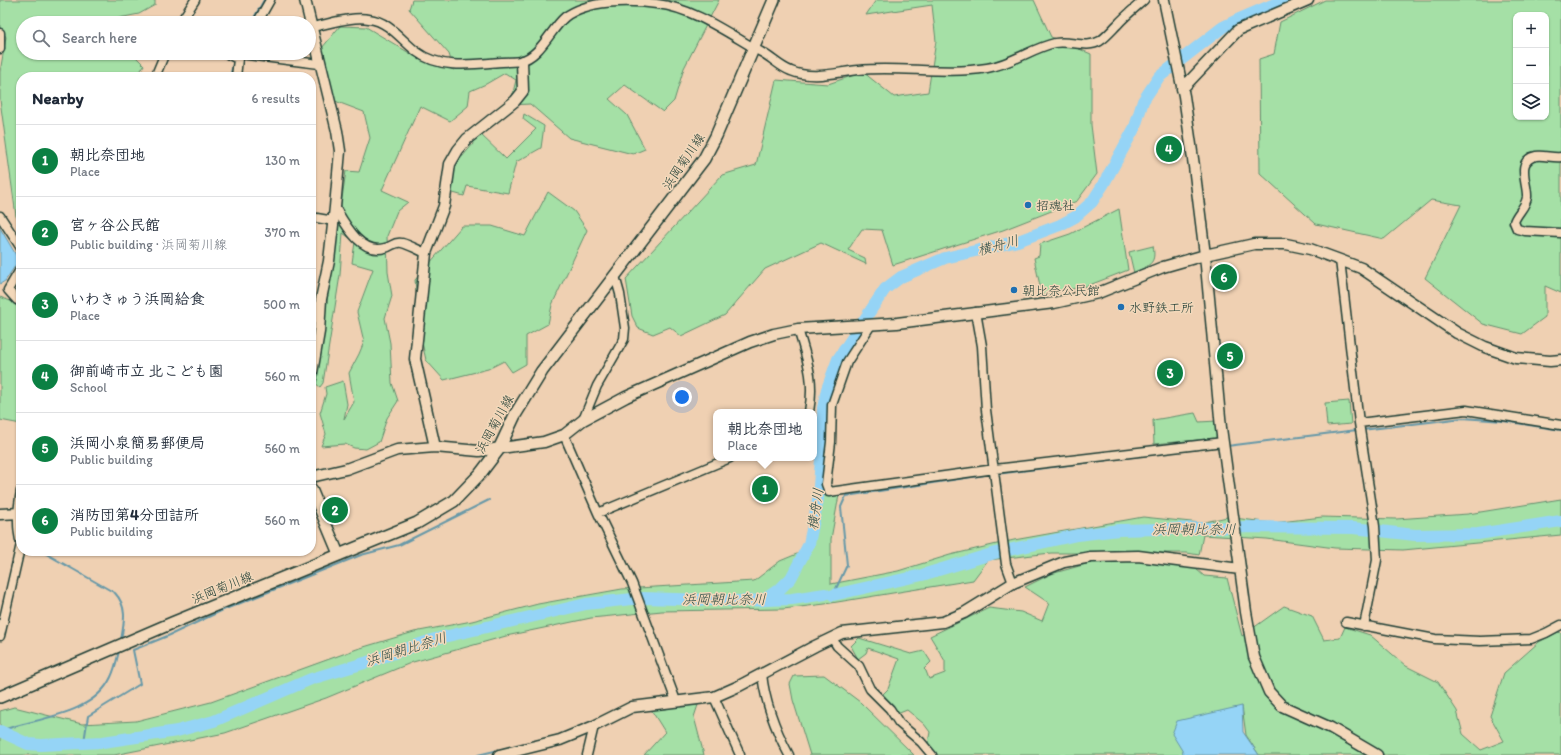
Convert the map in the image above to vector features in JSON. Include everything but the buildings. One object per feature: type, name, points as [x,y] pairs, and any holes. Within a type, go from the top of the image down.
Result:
[{"type":"main road","name":"浜岡菊川線","points":[[0,697],[172,623],[417,523],[454,501],[475,480],[499,449],[515,415],[542,371],[704,159],[716,136],[774,0]]},
{"type":"street","points":[[185,16],[195,0]]},
{"type":"street","points":[[262,16],[270,0]]},
{"type":"street","points":[[305,0],[308,16]]},
{"type":"street","points":[[316,26],[346,20],[370,19],[386,25],[419,54],[430,59],[460,65],[522,61],[540,48],[565,16],[592,3],[622,1],[672,6],[712,24],[788,70],[803,75],[831,74],[860,70],[961,71],[989,68],[1013,61],[1054,43],[1064,42],[1089,44],[1100,41],[1144,0]]},
{"type":"street","points":[[1164,0],[1182,89],[1205,255],[1223,445],[1246,612],[1254,657],[1269,692],[1282,706],[1331,728],[1377,755]]},
{"type":"street","points":[[1182,89],[1238,30],[1307,1]]},
{"type":"street","points":[[0,33],[0,49]]},
{"type":"street","points":[[316,52],[337,131],[340,151],[329,261],[316,326]]},
{"type":"street","points":[[157,72],[162,60]]},
{"type":"street","points":[[236,60],[236,72]]},
{"type":"street","points":[[278,60],[319,64]]},
{"type":"street","points":[[434,448],[415,359],[426,253],[444,206],[450,164],[458,150],[468,139],[515,102],[523,91],[522,61]]},
{"type":"street","points":[[1561,157],[1535,156],[1527,161],[1524,166],[1523,175],[1527,199],[1514,222],[1517,229],[1525,231],[1561,233]]},
{"type":"street","points":[[335,207],[358,241],[371,248],[385,249],[394,243],[402,243],[426,253]]},
{"type":"street","points":[[0,216],[16,240]]},
{"type":"street","points":[[316,219],[334,221]]},
{"type":"street","points":[[316,476],[346,469],[397,450],[434,448],[479,451],[544,442],[564,435],[583,420],[626,398],[750,342],[798,328],[871,325],[1054,303],[1098,293],[1163,267],[1205,255],[1254,244],[1286,244],[1310,249],[1340,260],[1361,268],[1458,333],[1485,347],[1516,358],[1550,361],[1561,360]]},
{"type":"street","points":[[1340,260],[1360,433],[1375,526],[1377,560],[1364,626]]},
{"type":"street","points":[[16,276],[8,290],[16,299]]},
{"type":"street","points":[[583,420],[596,386],[624,339],[625,328],[620,294],[615,276]]},
{"type":"street","points":[[976,312],[982,346],[986,410],[996,472],[1006,564],[1013,583]]},
{"type":"street","points":[[871,325],[847,362],[832,405],[831,442],[826,484],[829,492],[1223,445]]},
{"type":"street","points":[[798,328],[811,373],[812,395],[810,409]]},
{"type":"street","points":[[1359,423],[1466,410],[1561,425]]},
{"type":"street","points":[[564,435],[598,513],[632,583],[676,701]]},
{"type":"street","points":[[598,513],[723,461]]},
{"type":"street","points":[[316,500],[339,555]]},
{"type":"street","points":[[0,514],[16,513]]},
{"type":"street","points":[[499,755],[560,740],[594,726],[632,707],[714,697],[842,633],[864,629],[943,622],[964,613],[1013,583],[1064,562],[1117,555],[1188,561],[1240,569]]},
{"type":"street","points":[[0,636],[18,556]]},
{"type":"street","points":[[1346,622],[1435,639],[1487,641],[1530,639],[1561,625]]},
{"type":"street","points":[[832,638],[837,646],[859,666],[870,689],[890,709],[899,723],[921,742],[932,755]]},
{"type":"street","points":[[762,674],[765,698],[781,740],[789,755]]},
{"type":"street","points":[[714,697],[740,755]]},
{"type":"street","points":[[588,755],[594,726]]},
{"type":"green space","points":[[0,0],[155,0],[155,5],[139,14],[129,16],[16,16],[16,60],[139,60],[144,65],[140,72],[16,72],[16,216],[0,100],[0,72],[6,37],[0,27]]},
{"type":"green space","points":[[412,0],[719,0],[684,68],[674,101],[663,112],[625,85],[609,99],[627,115],[645,149],[633,154],[569,138],[530,104],[510,105],[516,80],[505,73],[470,91],[468,106],[450,121],[420,106],[382,190],[408,202],[397,211],[387,236],[388,272],[392,296],[385,318],[390,343],[392,383],[398,401],[387,418],[379,442],[366,449],[354,448],[345,444],[321,446],[326,434],[320,413],[326,394],[325,387],[343,381],[347,404],[344,419],[354,402],[349,373],[364,342],[357,312],[373,269],[352,263],[355,242],[343,233],[340,275],[323,383],[320,387],[316,384],[316,376],[346,171],[359,172],[370,138],[364,112],[335,101],[322,48],[340,26],[366,27],[416,57],[454,70],[449,54],[409,9]]},
{"type":"green space","points":[[876,0],[1034,0],[1051,37],[1091,54],[1091,125],[1097,174],[1077,201],[1003,230],[893,265],[882,230],[862,229],[848,250],[865,258],[866,264],[821,243],[765,269],[725,315],[681,336],[670,327],[653,334],[638,328],[632,316],[626,279],[722,175],[756,165],[776,80],[828,84],[863,72],[894,97],[928,92],[936,41],[932,5],[866,15]]},
{"type":"green space","points":[[1325,0],[1561,0],[1561,293],[1545,286],[1545,317],[1522,334],[1483,324],[1425,278],[1461,205],[1431,200],[1384,239],[1316,224],[1260,173],[1259,59],[1274,54],[1280,22]]},
{"type":"green space","points":[[524,114],[544,126],[541,148],[516,162],[508,193],[467,186],[464,196],[453,193],[449,190],[456,164],[473,144],[471,137],[478,132],[506,159],[536,129],[523,119]]},
{"type":"green space","points":[[548,192],[574,211],[587,230],[552,305],[548,324],[526,336],[526,364],[512,372],[504,361],[488,369],[444,380],[426,360],[420,334],[415,280],[462,226],[492,226],[525,236]]},
{"type":"green space","points":[[1119,209],[1128,270],[1087,286],[1042,295],[1034,258],[1039,256],[1040,244],[1070,234]]},
{"type":"green space","points":[[1153,246],[1154,257],[1150,264],[1134,273],[1129,252]]},
{"type":"green space","points":[[0,297],[16,303],[16,423],[0,420]]},
{"type":"green space","points":[[1349,401],[1351,424],[1327,426],[1325,403]]},
{"type":"green space","points":[[1195,413],[1199,422],[1217,421],[1219,438],[1154,444],[1153,420]]},
{"type":"green space","points":[[822,495],[839,495],[831,539],[831,584],[898,571],[950,555],[1014,540],[1143,517],[1201,523],[1227,517],[1272,523],[1322,517],[1396,519],[1468,514],[1561,499],[1561,535],[1403,550],[1335,548],[1267,539],[1203,535],[1199,555],[1187,553],[1051,553],[988,560],[973,580],[825,604],[783,609],[662,611],[591,618],[506,636],[413,662],[326,698],[225,733],[114,755],[0,755],[0,711],[14,707],[82,724],[136,721],[211,702],[357,649],[414,632],[472,621],[538,604],[622,589],[754,581],[780,561],[804,551]]},
{"type":"green space","points":[[1097,561],[1187,561],[1204,576],[1227,578],[1242,636],[1284,606],[1312,616],[1324,640],[1340,638],[1345,627],[1370,635],[1406,666],[1438,682],[1457,711],[1463,734],[1481,750],[1504,741],[1490,716],[1504,673],[1539,642],[1558,632],[1561,633],[1561,755],[1259,755],[1246,735],[1242,706],[1182,755],[938,755],[928,743],[930,732],[924,724],[907,710],[897,714],[883,694],[888,689],[899,659],[868,648],[866,653],[858,659],[851,646],[859,638],[911,654],[924,651],[931,662],[924,669],[929,679],[945,673],[945,661],[930,636],[989,608],[1021,612],[1042,621],[1049,603],[1025,587],[1051,574]]},
{"type":"green space","points":[[824,675],[860,702],[914,755],[810,755],[793,700],[790,684],[794,676]]},
{"type":"green space","points":[[674,704],[698,705],[694,717],[704,755],[644,755],[665,732],[650,708]]},
{"type":"water","points":[[0,228],[16,255],[16,264],[5,281],[0,284]]},
{"type":"water","points":[[1242,706],[1243,732],[1259,755],[1182,755],[1183,752],[1172,734],[1177,721]]},
{"type":"waterway","points":[[255,16],[264,0]]},
{"type":"waterway","name":"横舟川","points":[[765,599],[781,588],[791,578],[809,544],[818,500],[823,408],[827,389],[838,359],[885,289],[901,277],[945,258],[1018,241],[1060,225],[1075,217],[1092,202],[1103,185],[1135,127],[1143,101],[1159,77],[1223,27],[1284,0]]},
{"type":"waterway","points":[[231,72],[234,60]]},
{"type":"waterway","points":[[1362,430],[1463,418],[1503,421],[1561,430]]},
{"type":"waterway","points":[[1227,446],[1357,430]]},
{"type":"waterway","points":[[996,474],[1220,446]]},
{"type":"waterway","points":[[825,594],[833,595],[847,565],[841,507],[846,496],[992,474]]},
{"type":"waterway","points":[[84,742],[88,716],[140,684],[133,650],[170,635],[223,610],[361,555],[399,545],[489,500]]},
{"type":"waterway","name":"浜岡朝比奈川","points":[[833,595],[922,575],[995,553],[1077,535],[1119,530],[1248,527],[1353,528],[1415,535],[1478,534],[1561,521]]},
{"type":"waterway","points":[[50,556],[115,593],[122,604],[124,615],[121,640]]},
{"type":"waterway","name":"浜岡朝比奈川","points":[[0,731],[28,744],[41,745],[103,742],[177,731],[214,721],[311,679],[368,662],[435,639],[586,604],[642,598],[743,601],[792,599],[825,594]]},
{"type":"waterway","points":[[0,731],[62,714],[91,700],[102,690],[111,677],[119,651]]},
{"type":"waterway","points":[[478,755],[560,735]]},
{"type":"place","name":"御前崎市立 北こども園","points":[[1169,149]]},
{"type":"place","name":"招魂社","points":[[1028,205]]},
{"type":"place","name":"消防団第4分団詰所","points":[[1224,277]]},
{"type":"place","name":"朝比奈公民館","points":[[1014,290]]},
{"type":"place","name":"水野鉄工所","points":[[1121,307]]},
{"type":"place","name":"浜岡小泉簡易郵便局","points":[[1230,356]]},
{"type":"place","name":"いわきゅう浜岡給食","points":[[1170,373]]},
{"type":"place","name":"朝比奈団地","points":[[765,489]]},
{"type":"place","name":"宮ヶ谷公民館","points":[[335,510]]}]
